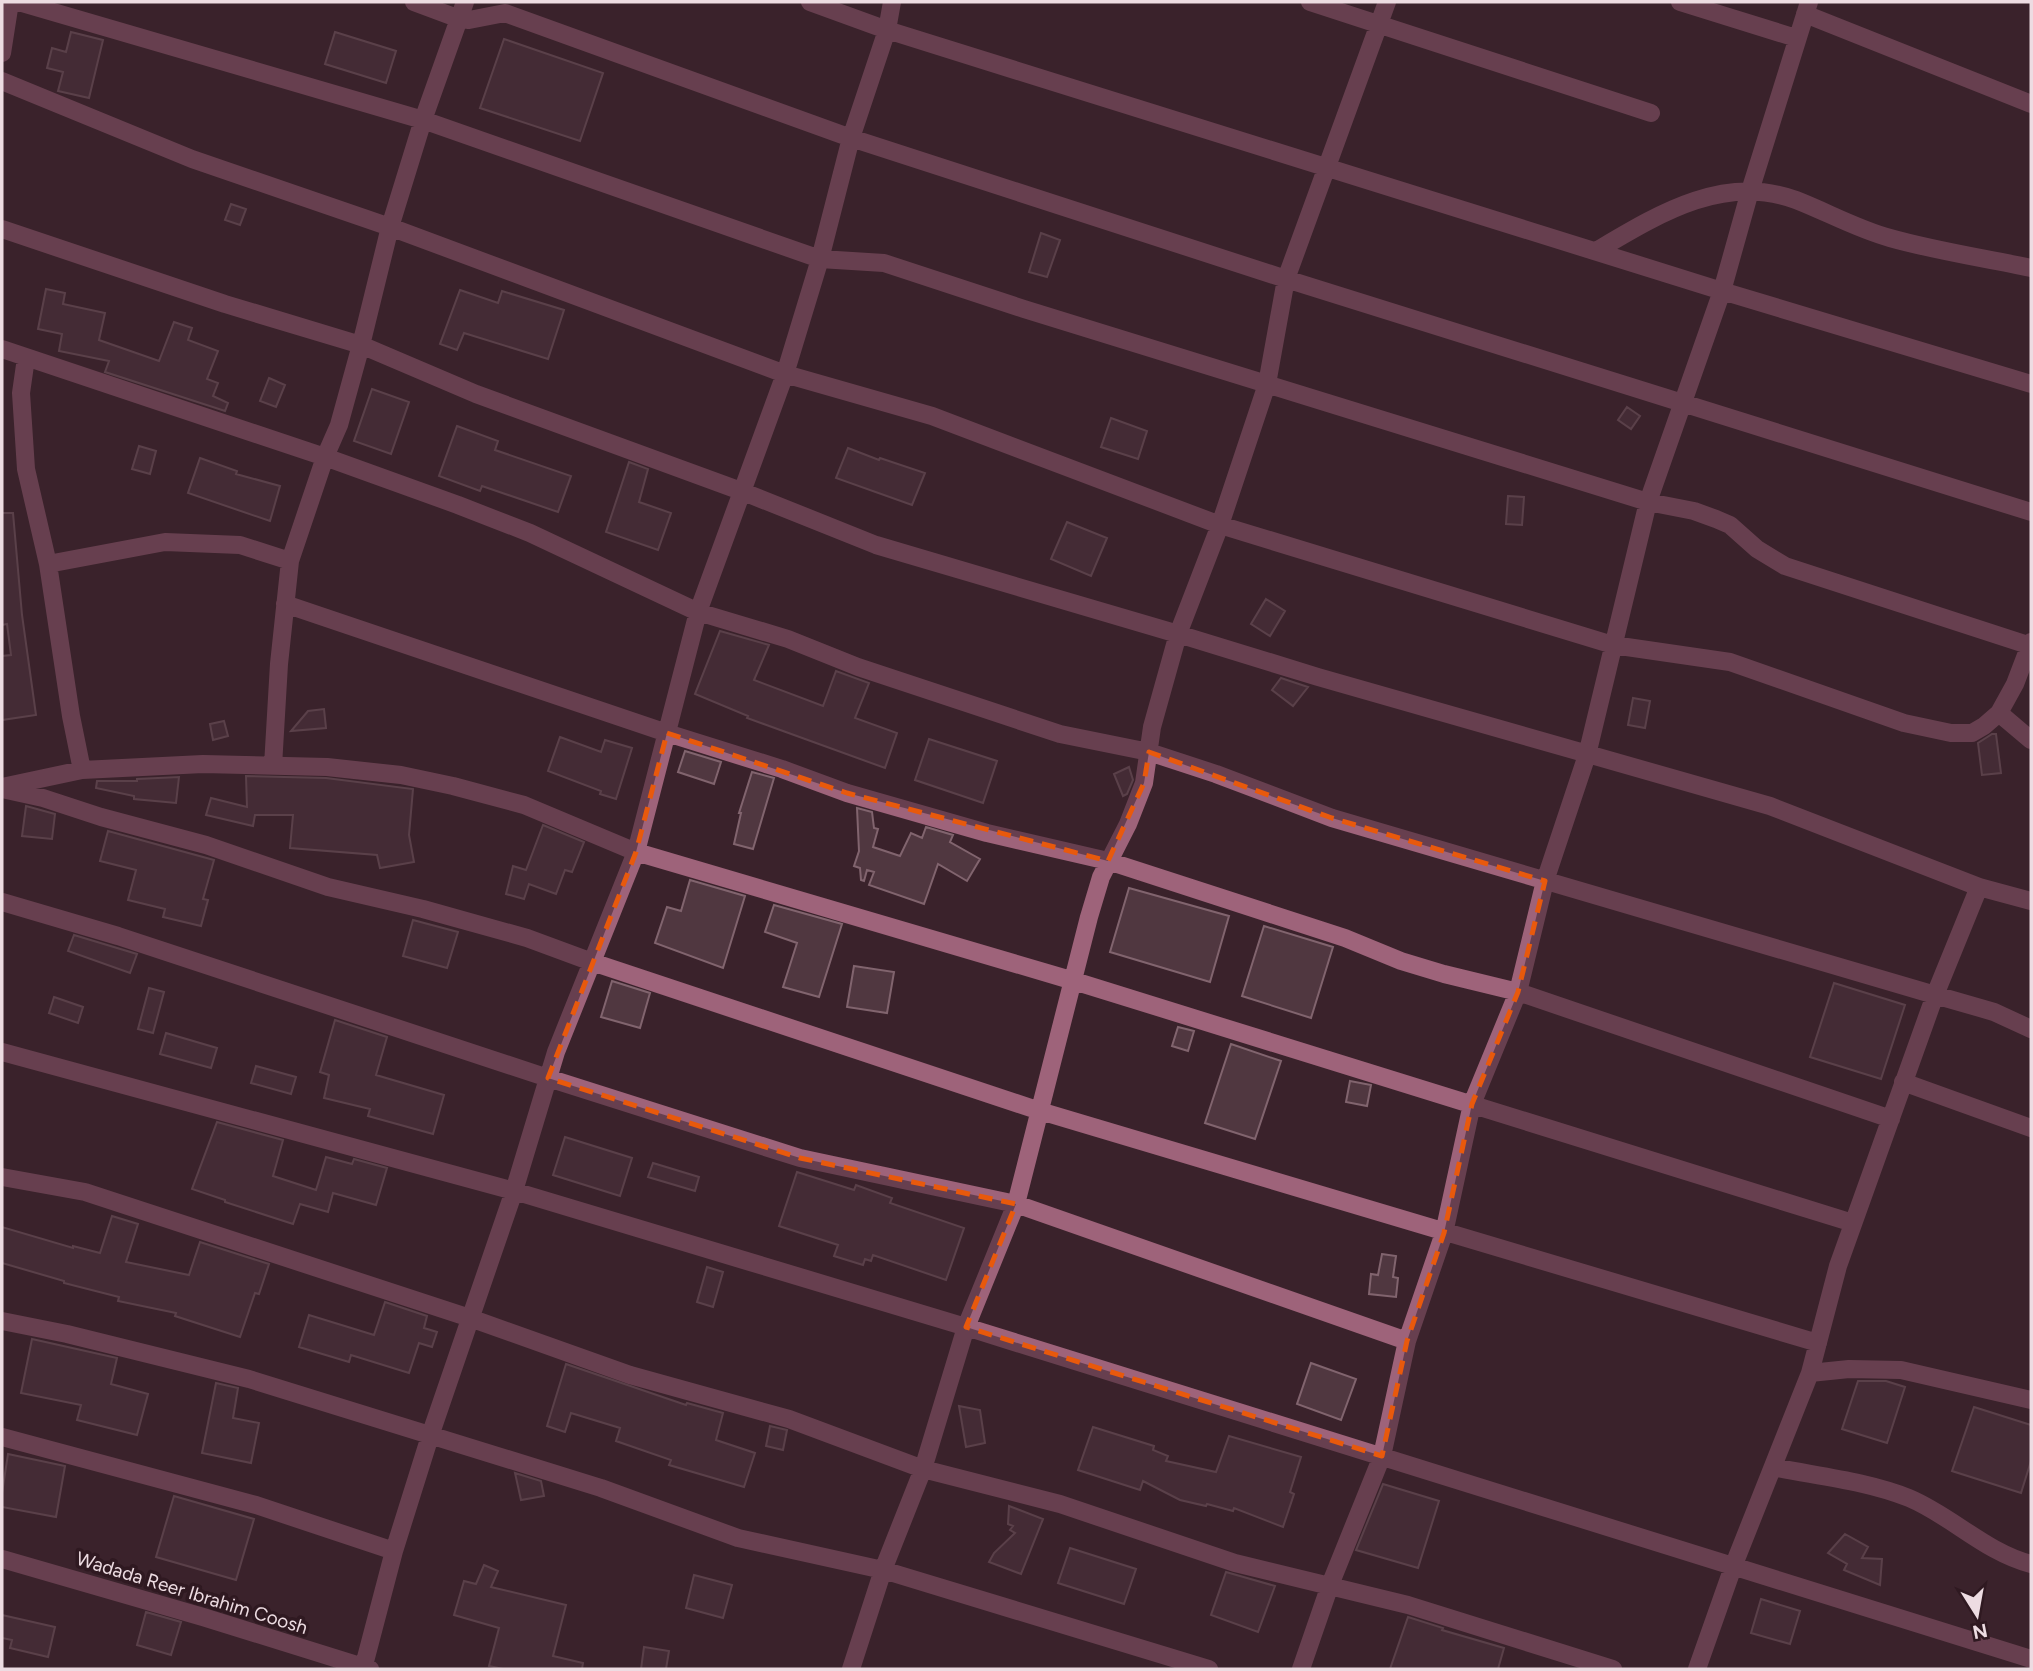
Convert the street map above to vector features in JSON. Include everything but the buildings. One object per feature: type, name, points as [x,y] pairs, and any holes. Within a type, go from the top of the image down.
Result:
[{"type":"street","points":[[414,2],[461,10],[469,20],[505,13],[851,138],[1286,279],[2031,512]]},
{"type":"street","points":[[810,2],[887,30],[1722,291],[2031,384]]},
{"type":"street","points":[[366,1669],[394,1551],[431,1433],[514,1191],[548,1078],[636,852],[698,612],[785,374],[820,259],[851,138],[887,30],[892,2]]},
{"type":"street","points":[[1310,2],[1651,113]]},
{"type":"street","points":[[851,1669],[883,1570],[923,1469],[967,1327],[1016,1204],[1094,898],[1144,783],[1152,727],[1178,634],[1220,525],[1267,384],[1286,279],[1388,2]]},
{"type":"street","points":[[1680,2],[1796,38]]},
{"type":"street","points":[[2,53],[10,8],[423,120],[820,259],[884,262],[1648,502],[1694,511],[1730,525],[1757,549],[1785,566],[2031,645],[2015,684],[1999,713],[1972,733],[1951,733],[1904,723],[1730,662],[1613,645],[1220,525],[932,416],[785,374],[390,227],[192,159],[2,81]]},
{"type":"street","points":[[1301,1669],[1330,1585],[1382,1456],[1407,1341],[1444,1233],[1472,1104],[1518,992],[1545,881],[1587,755],[1648,502],[1722,291],[1807,8],[2031,104]]},
{"type":"street","points":[[272,766],[290,561],[325,457],[339,425],[390,227],[461,10]]},
{"type":"street","points":[[1596,251],[1671,209],[1708,196],[1760,191],[1795,200],[1889,238],[2031,268]]},
{"type":"street","points":[[2,229],[225,304],[361,345],[476,394],[741,491],[876,545],[1318,677],[1770,806],[1979,887],[2031,901]]},
{"type":"street","points":[[2,349],[325,457],[530,533],[698,612],[788,639],[858,667],[1060,734],[1149,752],[1332,818],[1994,1012],[2031,1028]]},
{"type":"street","points":[[26,358],[21,393],[26,469],[48,564],[82,770]]},
{"type":"street","points":[[48,564],[165,542],[240,545],[290,561]]},
{"type":"street","points":[[285,604],[847,793],[987,833],[1108,861],[1345,938],[1401,961],[1518,992],[1891,1119]]},
{"type":"street","points":[[1999,713],[2031,740]]},
{"type":"street","points":[[2,788],[82,770],[203,764],[327,767],[401,775],[453,786],[524,805],[636,852],[1074,981],[1853,1223]]},
{"type":"street","points":[[2,788],[206,845],[328,887],[423,909],[527,938],[1040,1111],[1818,1343]]},
{"type":"street","points":[[1697,1669],[1733,1566],[1810,1373],[1838,1266],[1935,995],[1979,887]]},
{"type":"street","points":[[2,902],[169,952],[548,1078],[800,1158],[1016,1204],[1407,1341]]},
{"type":"street","points":[[2,1052],[514,1191],[967,1327],[2031,1659]]},
{"type":"street","points":[[1903,1082],[2031,1128]]},
{"type":"street","points":[[2,1178],[85,1192],[470,1318],[630,1375],[789,1419],[923,1469],[1060,1504],[1235,1563],[1408,1605],[1613,1669]]},
{"type":"street","points":[[2,1321],[67,1334],[249,1379],[431,1433],[601,1488],[738,1538],[883,1570],[1209,1669]]},
{"type":"street","points":[[1810,1373],[1849,1368],[1901,1370],[2031,1400]]},
{"type":"street","points":[[2,1437],[256,1505],[394,1551]]},
{"type":"street","points":[[1773,1467],[1909,1498],[1992,1548],[2031,1564]]},
{"type":"street","name":"Wadada Reer Ibrahim Coosh","points":[[2,1559],[203,1617],[366,1669]]},
{"type":"highlighted area","points":[[667,733],[847,793],[1108,861],[1144,783],[1149,752],[1332,818],[1545,881],[1518,992],[1472,1104],[1444,1233],[1407,1341],[1382,1456],[966,1327],[1016,1204],[800,1158],[548,1078],[636,852]]}]
